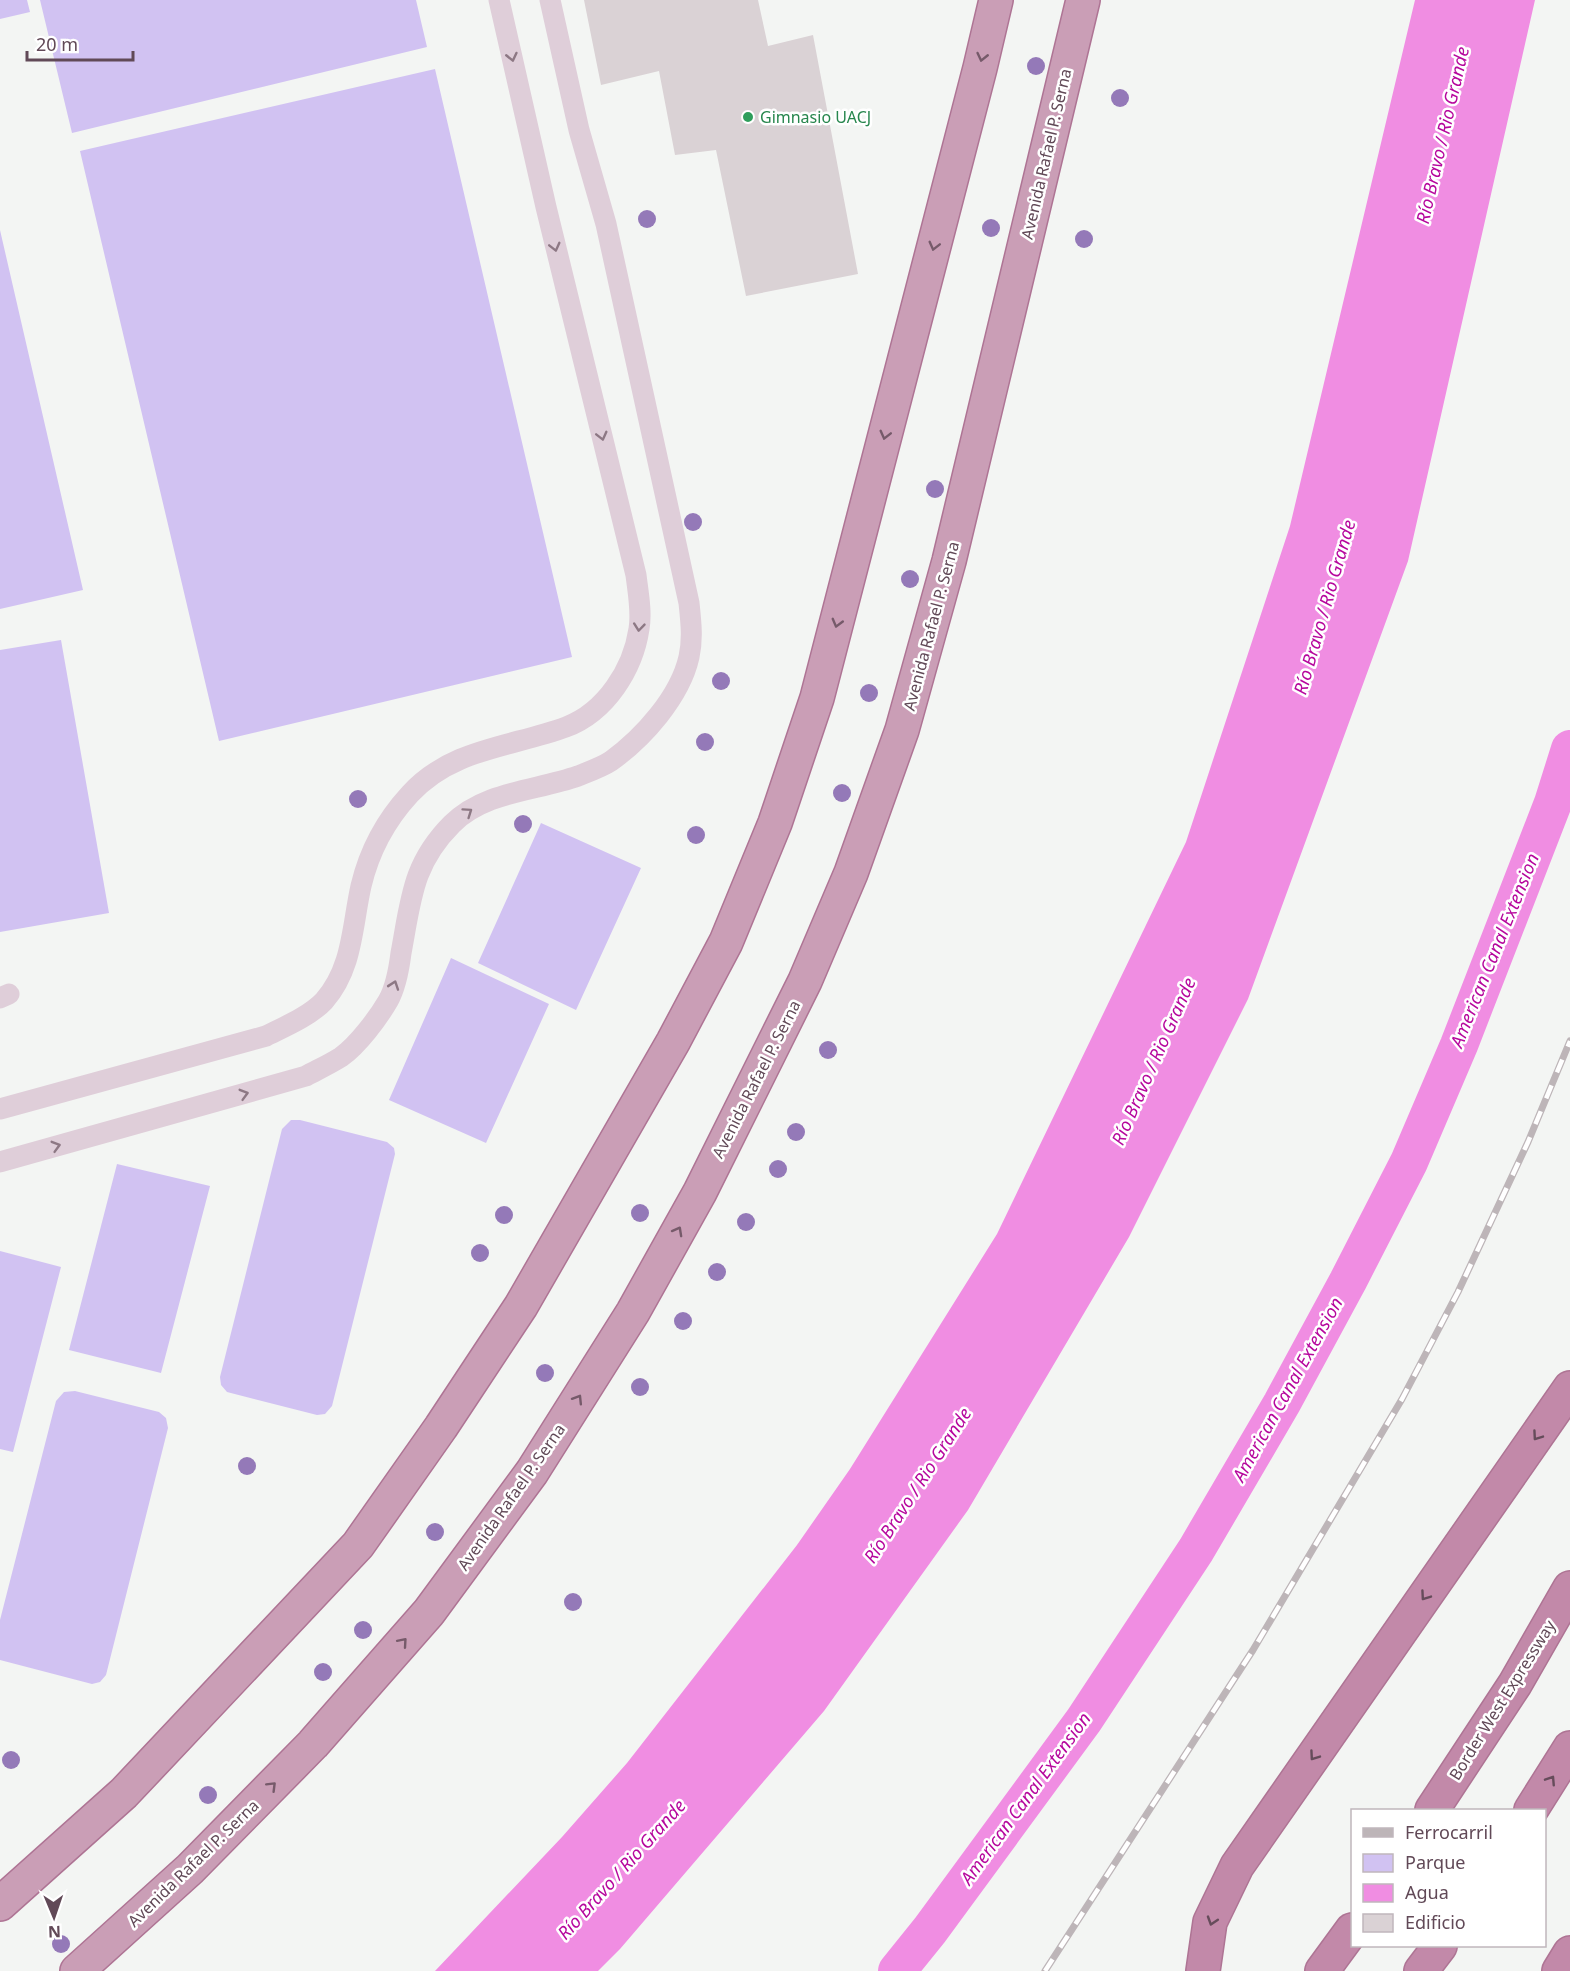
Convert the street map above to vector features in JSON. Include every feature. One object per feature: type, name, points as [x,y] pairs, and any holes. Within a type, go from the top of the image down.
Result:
[{"type":"highway","points":[[0,1904],[124,1793],[358,1545],[441,1427],[521,1306],[673,1042],[726,942],[775,823],[817,698],[996,0]]},
{"type":"highway","name":"Avenida Rafael P. Serna","points":[[77,1971],[190,1869],[313,1744],[429,1612],[532,1472],[633,1312],[700,1192],[805,981],[851,873],[902,730],[949,561],[1083,0]]},
{"type":"highway","points":[[1203,1971],[1210,1922],[1238,1866],[1570,1388]]},
{"type":"highway","name":"Border West Expressway","points":[[1433,1809],[1515,1684],[1570,1588]]},
{"type":"highway","points":[[1532,1809],[1570,1748]]},
{"type":"highway","points":[[1322,1971],[1348,1937]]},
{"type":"highway","points":[[1421,1971],[1439,1947]]},
{"type":"highway","points":[[1559,1971],[1570,1953]]},
{"type":"lane","points":[[0,1109],[266,1036],[294,1022],[323,1002],[342,976],[351,947],[361,885],[372,850],[410,793],[435,772],[469,754],[568,726],[594,711],[618,685],[634,651],[640,627],[636,575],[549,219],[499,0]]},
{"type":"lane","points":[[0,1162],[306,1076],[343,1056],[371,1026],[389,999],[398,973],[418,871],[435,842],[454,822],[482,802],[577,776],[610,762],[652,726],[675,691],[689,659],[692,637],[689,603],[606,224],[579,130],[550,0]]},
{"type":"green space","points":[[0,0],[27,0],[30,12],[0,19]]},
{"type":"green space","points":[[40,0],[416,0],[427,47],[72,133]]},
{"type":"green space","points":[[435,69],[572,657],[219,741],[80,151]]},
{"type":"green space","points":[[0,230],[83,590],[0,609]]},
{"type":"green space","points":[[61,640],[109,913],[0,932],[0,650]]},
{"type":"green space","points":[[541,823],[641,868],[576,1010],[478,963]]},
{"type":"green space","points":[[451,958],[549,1004],[486,1143],[389,1100]]},
{"type":"green space","points":[[291,1120],[300,1120],[387,1142],[394,1148],[395,1154],[332,1406],[325,1414],[317,1415],[227,1392],[221,1385],[220,1377],[282,1129]]},
{"type":"green space","points":[[117,1164],[210,1186],[161,1373],[69,1350]]},
{"type":"green space","points":[[0,1251],[61,1267],[13,1452],[0,1449]]},
{"type":"green space","points":[[75,1391],[159,1412],[166,1418],[168,1428],[106,1675],[100,1682],[92,1684],[0,1660],[0,1620],[56,1401],[64,1392]]},
{"type":"water","name":"Río Bravo / Rio Grande","points":[[1415,0],[1535,0],[1408,561],[1248,999],[1129,1237],[968,1510],[824,1711],[620,1949],[598,1971],[435,1971],[562,1837],[627,1763],[797,1545],[850,1469],[997,1234],[1186,842],[1290,526]]},
{"type":"building","name":"Gimnasio UACJ","points":[[584,0],[758,0],[768,46],[813,35],[858,274],[746,296],[716,150],[675,155],[659,71],[601,85]]},
{"type":"waterway","name":"American Canal Extension","points":[[897,1971],[930,1930],[1084,1720],[1196,1550],[1282,1403],[1409,1162],[1459,1045],[1553,803],[1570,749]]},
{"type":"railway","points":[[1045,1971],[1253,1650],[1402,1399],[1458,1292],[1528,1142],[1570,1041]]},
{"type":"place","name":"Gimnasio UACJ","points":[[748,117]]}]
